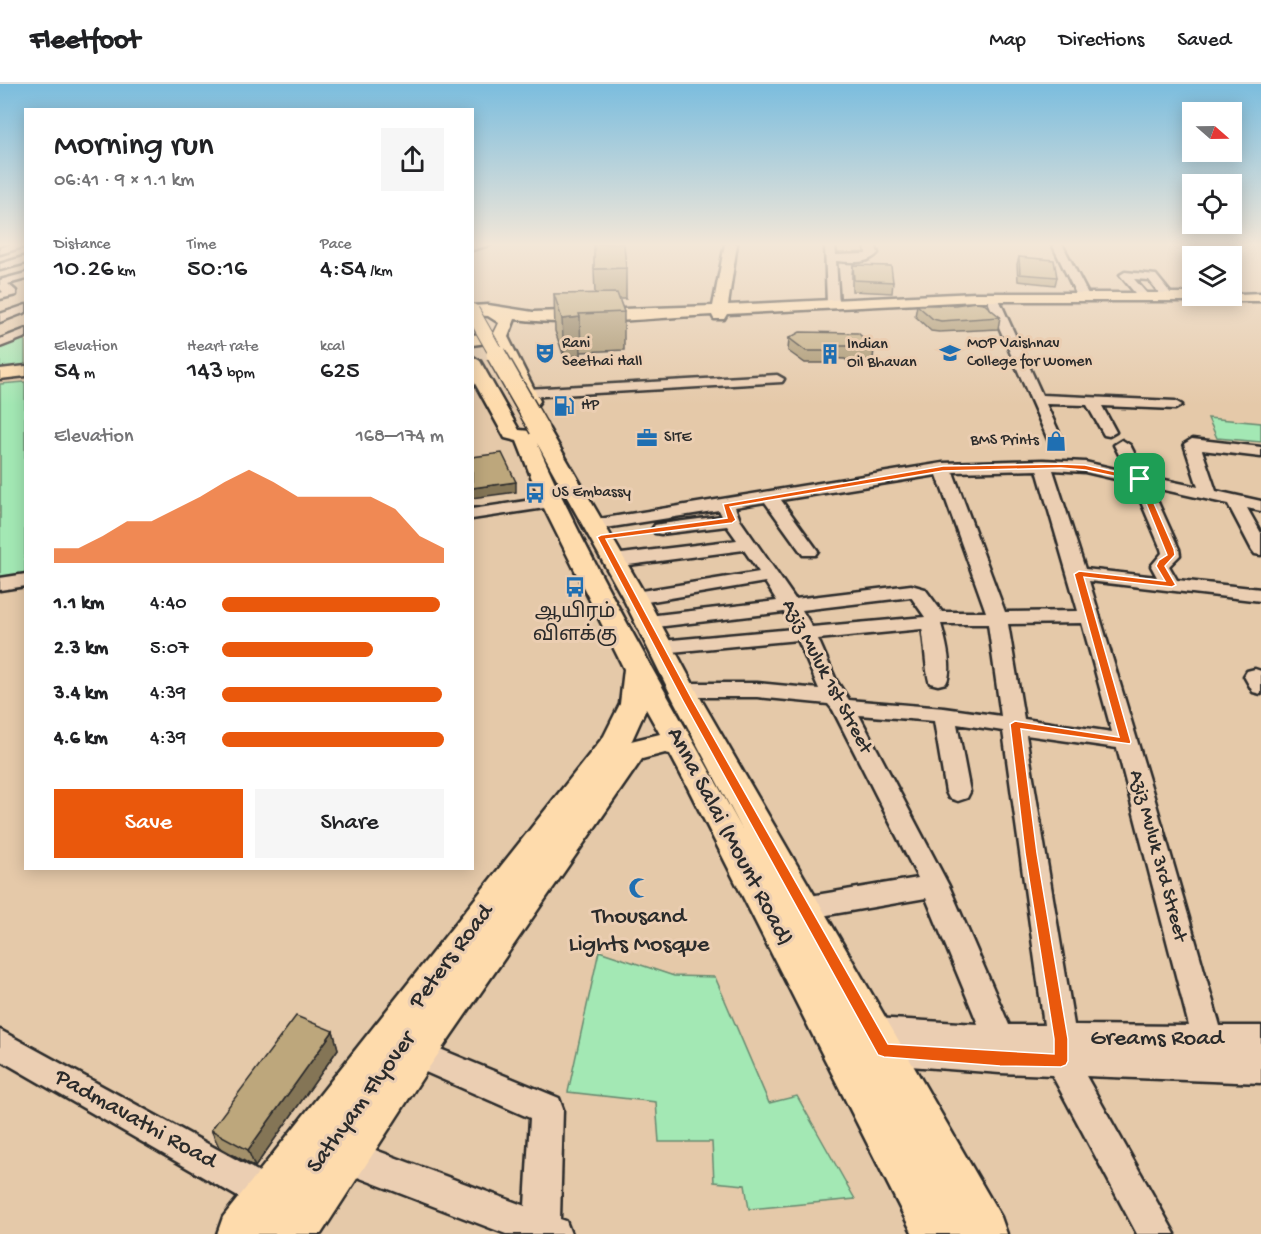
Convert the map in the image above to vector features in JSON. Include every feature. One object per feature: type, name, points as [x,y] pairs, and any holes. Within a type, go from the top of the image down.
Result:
[{"type":"main road","points":[[474,365],[512,434],[532,434],[546,428],[527,393],[505,328],[476,298]]},
{"type":"main road","points":[[715,312],[716,298]]},
{"type":"main road","points":[[715,312],[718,298]]},
{"type":"main road","points":[[474,337],[505,328],[595,316],[1020,298]]},
{"type":"main road","points":[[1099,298],[1261,302]]},
{"type":"main road","points":[[474,330],[833,304],[921,302]]},
{"type":"main road","points":[[474,312],[505,328]]},
{"type":"main road","points":[[474,315],[532,434]]},
{"type":"main road","points":[[474,341],[532,434]]},
{"type":"main road","points":[[0,374],[24,371]]},
{"type":"main road","points":[[0,381],[24,378]]},
{"type":"main road","name":"Anna Salai (Mount Road)","points":[[532,434],[552,502],[682,690],[879,1041],[984,1234]]},
{"type":"main road","name":"Anna Salai (Mount Road)","points":[[532,434],[602,541],[645,634],[681,747],[938,1234]]},
{"type":"main road","name":"Peters Road","points":[[556,838],[617,740],[634,704],[645,634]]},
{"type":"main road","name":"Peters Road","points":[[294,1234],[416,1053],[459,968],[556,838],[632,751],[664,743],[681,747]]},
{"type":"main road","name":"Sathyam Flyover","points":[[269,1215],[459,968]]},
{"type":"main road","points":[[240,1234],[269,1215]]},
{"type":"street","points":[[833,298],[833,304]]},
{"type":"street","points":[[993,298],[1054,439]]},
{"type":"street","points":[[0,318],[24,309]]},
{"type":"street","points":[[0,331],[24,334]]},
{"type":"street","points":[[0,343],[24,334]]},
{"type":"street","points":[[527,393],[777,379]]},
{"type":"street","points":[[1037,399],[1171,404],[1186,433],[1209,496]]},
{"type":"street","points":[[1092,401],[1108,432]]},
{"type":"street","points":[[1186,433],[1261,452]]},
{"type":"street","points":[[1122,445],[1140,479],[1170,549],[1171,555],[1160,566],[1172,585]]},
{"type":"street","points":[[602,541],[729,513],[770,497],[943,468],[1043,465],[1085,467],[1261,506]]},
{"type":"street","name":"Aziz Muluk 3rd Street","points":[[1043,465],[1079,574],[1181,947],[1209,1040]]},
{"type":"street","points":[[943,468],[997,616],[1015,724],[1031,853],[1061,1050],[1157,1234]]},
{"type":"street","points":[[770,497],[809,551]]},
{"type":"street","points":[[474,514],[552,502]]},
{"type":"street","points":[[1236,502],[1261,550]]},
{"type":"street","name":"Aziz Muluk 1st Street","points":[[729,513],[768,576],[789,603],[805,633],[838,702],[935,886],[1000,1039]]},
{"type":"street","points":[[602,541],[749,544]]},
{"type":"street","points":[[1079,574],[1261,595]]},
{"type":"street","points":[[645,634],[768,576]]},
{"type":"street","points":[[0,584],[24,580]]},
{"type":"street","points":[[645,634],[789,603],[918,592],[934,620],[938,678]]},
{"type":"street","points":[[645,634],[805,633],[997,616],[1090,617]]},
{"type":"street","points":[[682,690],[757,690],[1015,724],[1126,742]]},
{"type":"street","points":[[944,715],[958,792]]},
{"type":"street","points":[[804,908],[935,886]]},
{"type":"street","name":"Greams Road","points":[[879,1041],[1000,1039],[1061,1050],[1261,1068]]},
{"type":"street","name":"Greams Road","points":[[879,1041],[1000,1059],[1061,1050],[1209,1040],[1261,1040]]},
{"type":"street","name":"Padmavathi Road","points":[[0,1044],[269,1215]]},
{"type":"street","points":[[346,1155],[532,1230],[547,1109],[416,1053]]},
{"type":"green space","points":[[24,336],[24,368],[0,371],[0,346]]},
{"type":"green space","points":[[24,382],[24,573],[0,577],[0,384]]},
{"type":"green space","points":[[1208,418],[1261,423],[1261,442],[1217,438]]},
{"type":"green space","points":[[599,951],[674,976],[715,977],[769,1103],[797,1096],[855,1199],[749,1209],[745,1185],[714,1182],[712,1142],[659,1142],[656,1102],[568,1092]]},
{"type":"building","points":[[555,298],[619,298],[624,312],[579,314],[580,317],[562,319]]},
{"type":"building","points":[[983,303],[1000,317],[941,321],[933,319],[917,305],[955,305]]},
{"type":"building","points":[[800,332],[858,333],[874,348],[850,349],[847,346],[826,346],[827,351],[806,351],[789,338]]},
{"type":"building","points":[[502,453],[516,482],[474,488],[474,457]]},
{"type":"building","points":[[296,1016],[333,1031],[248,1150],[211,1130]]},
{"type":"place","name":"Rani Seethai Hall","points":[[545,353]]},
{"type":"place","name":"MOP Vaishnav College for Women","points":[[950,353]]},
{"type":"place","name":"Indian Oil Bhavan","points":[[830,354]]},
{"type":"place","name":"HP","points":[[564,406]]},
{"type":"place","name":"SITE","points":[[647,438]]},
{"type":"place","name":"BMS Prints","points":[[1056,441]]},
{"type":"place","name":"US Embassy","points":[[535,493]]},
{"type":"place","name":"ஆயிரம் விளக்கு","points":[[575,587]]},
{"type":"place","name":"Thousand Lights Mosque","points":[[639,888]]},
{"type":"route","points":[[1043,465],[1085,467],[1140,479],[1170,549],[1169,559],[1162,562],[1160,566],[1172,585],[1079,574],[1126,742],[1015,724],[1031,853],[1061,1039],[1061,1061],[884,1050],[688,701],[601,537],[732,520],[726,505],[943,468],[1043,465]]}]
